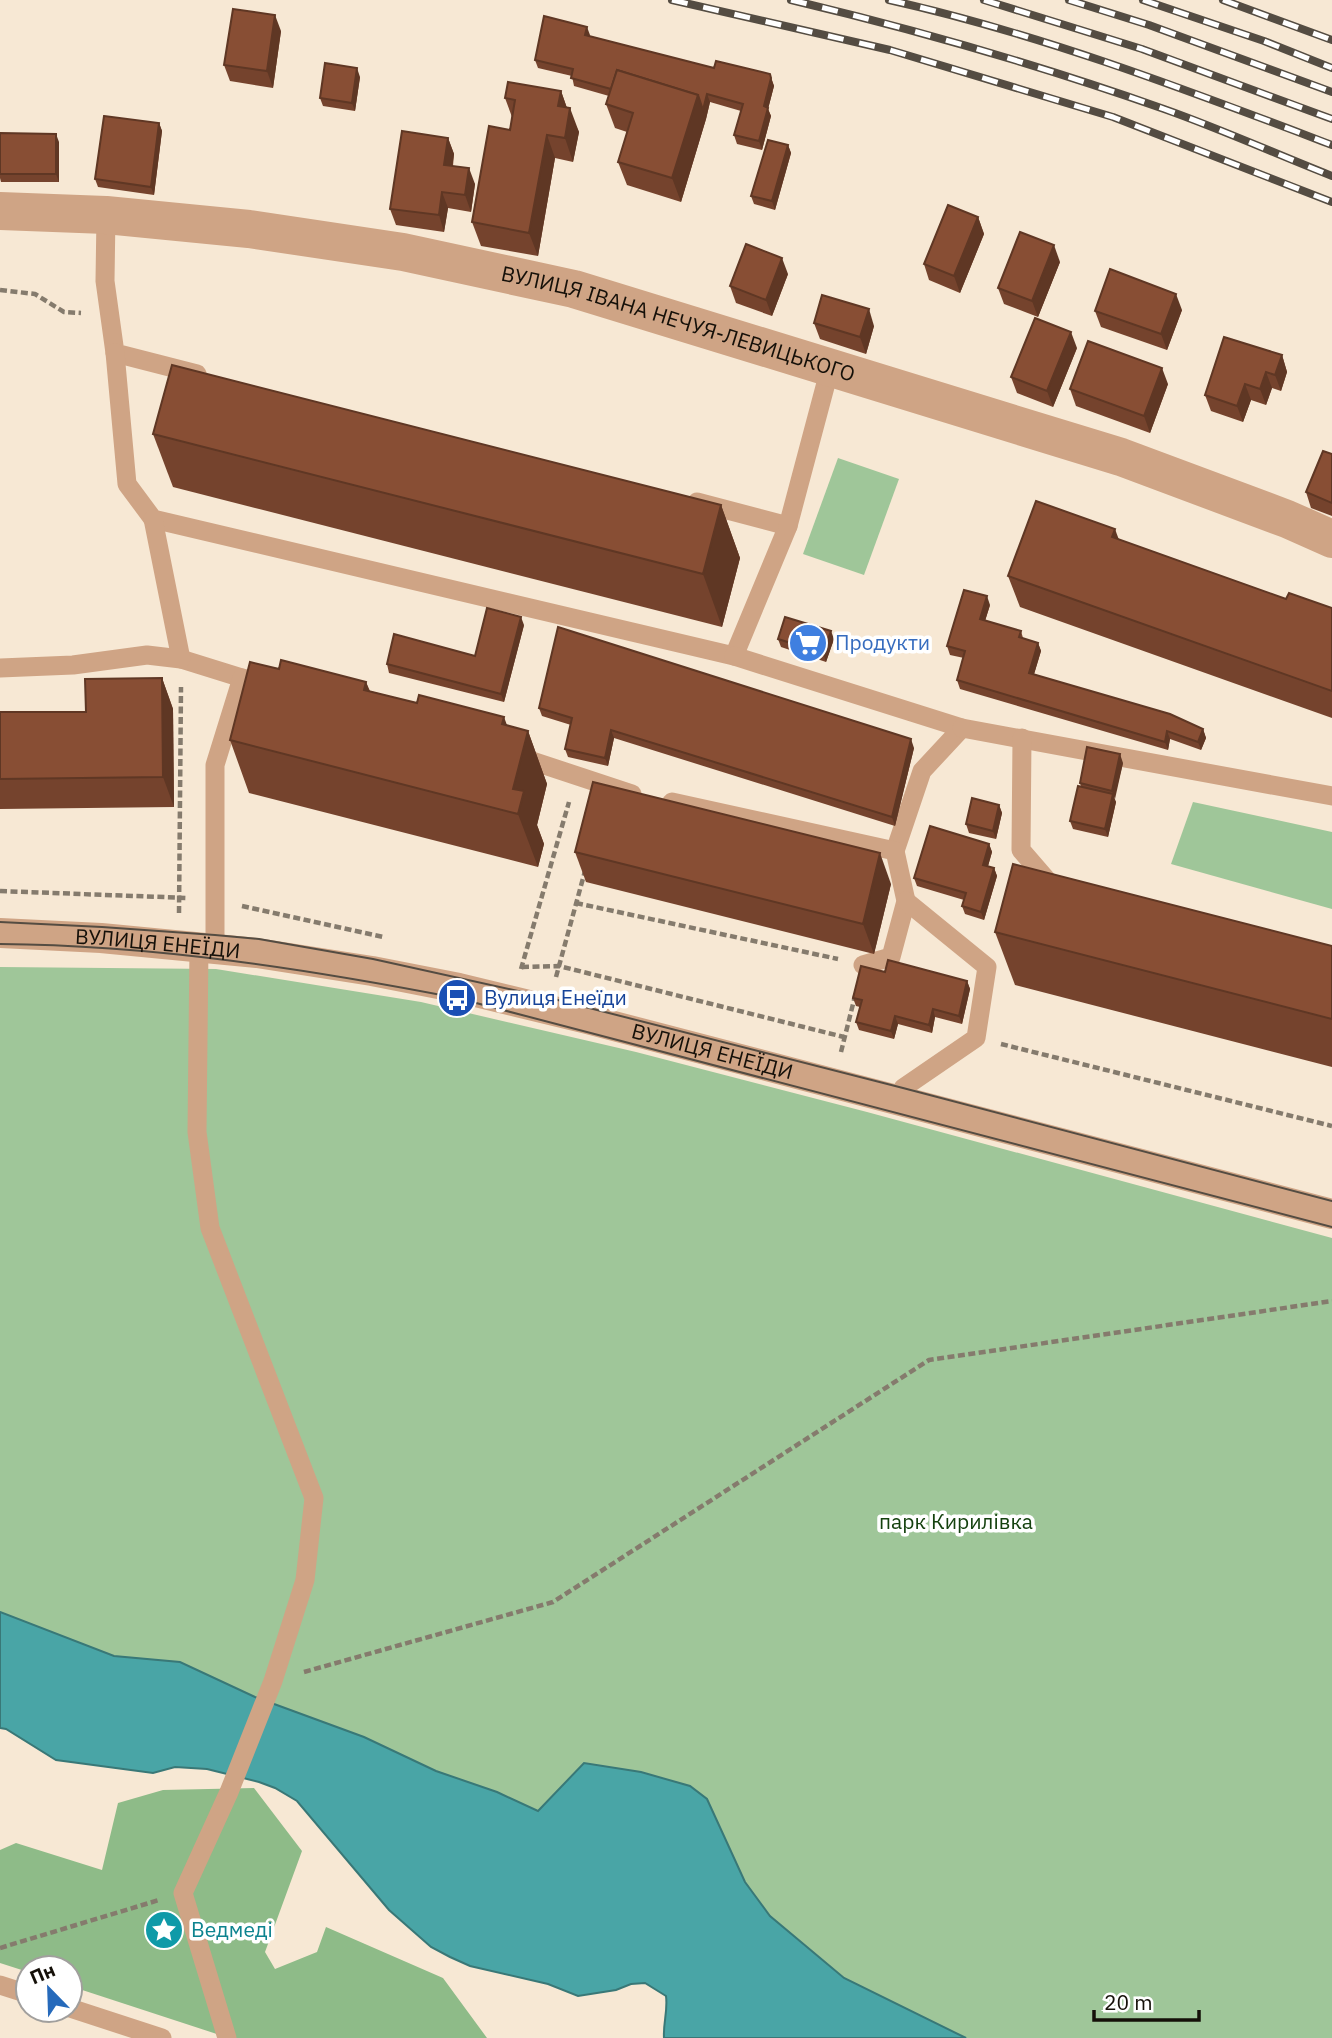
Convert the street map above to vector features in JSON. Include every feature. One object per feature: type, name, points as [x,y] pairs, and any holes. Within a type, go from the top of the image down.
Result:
[{"type":"street","name":"ВУЛИЦЯ ІВАНА НЕЧУЯ-ЛЕВИЦЬКОГО","points":[[0,211],[106,215],[249,229],[403,252],[574,289],[1121,457],[1287,519],[1332,539]]},
{"type":"street","name":"ВУЛИЦЯ ЕНЕЇДИ","points":[[0,933],[101,938],[257,953],[372,971],[512,1000],[1332,1214]]},
{"type":"lane","points":[[106,215],[105,281],[115,352],[127,484],[153,519],[181,659]]},
{"type":"lane","points":[[115,352],[209,377]]},
{"type":"lane","points":[[734,656],[788,526],[830,368]]},
{"type":"lane","points":[[680,498],[788,526]]},
{"type":"lane","points":[[153,519],[734,656],[962,728],[1332,796]]},
{"type":"lane","points":[[0,667],[73,665],[147,655],[181,659],[242,678],[295,690]]},
{"type":"lane","points":[[227,2038],[183,1893],[229,1792],[273,1681],[305,1580],[314,1498],[210,1228],[197,1132],[197,947],[215,765],[242,678]]},
{"type":"lane","points":[[863,965],[891,957],[905,901],[895,851],[922,771],[962,728]]},
{"type":"lane","points":[[1022,738],[1021,850],[1053,887],[1079,894]]},
{"type":"lane","points":[[501,751],[652,798],[895,851]]},
{"type":"lane","points":[[899,1100],[903,1088],[976,1038],[987,967],[905,901]]},
{"type":"lane","points":[[84,2013],[162,2038]]},
{"type":"path","points":[[0,290],[35,294],[64,312],[110,315]]},
{"type":"path","points":[[181,659],[197,947]]},
{"type":"path","points":[[512,1000],[577,775]]},
{"type":"path","points":[[548,1009],[587,864]]},
{"type":"path","points":[[576,903],[863,965],[833,1083]]},
{"type":"path","points":[[976,1038],[1332,1126]]},
{"type":"path","points":[[273,1681],[553,1602],[929,1360],[1332,1301]]},
{"type":"path","points":[[0,1948],[183,1893]]},
{"type":"green space","points":[[838,458],[899,479],[864,575],[803,554]]},
{"type":"green space","points":[[1193,802],[1332,832],[1332,909],[1171,864]]},
{"type":"green space","name":"парк Кирилівка","points":[[0,967],[216,969],[421,1002],[636,1052],[1332,1238],[1332,2038],[966,2038],[844,1978],[770,1916],[745,1882],[707,1799],[567,1780],[538,1812],[497,1792],[436,1771],[364,1737],[255,1697],[180,1662],[114,1656],[0,1612]]},
{"type":"green space","points":[[254,1788],[302,1851],[265,1952],[275,1969],[317,1952],[326,1927],[443,1978],[487,2038],[229,2038],[84,1991],[84,1954],[14,1954],[14,1968],[0,1963],[0,1850],[16,1843],[102,1870],[118,1803],[163,1790]]},
{"type":"water","points":[[0,1612],[114,1656],[180,1662],[255,1697],[364,1737],[436,1771],[497,1792],[538,1811],[584,1763],[641,1772],[690,1786],[707,1799],[745,1882],[770,1916],[844,1978],[966,2038],[664,2038],[666,1996],[645,1983],[578,1996],[548,1984],[470,1966],[431,1947],[389,1910],[297,1801],[275,1788],[207,1769],[175,1767],[153,1773],[56,1760],[6,1729],[0,1728]]},
{"type":"building","points":[[233,9],[275,15],[267,71],[224,65]]},
{"type":"building","points":[[544,16],[587,27],[585,35],[714,68],[716,61],[770,74],[764,106],[768,108],[759,141],[734,135],[743,104],[707,94],[703,110],[698,95],[617,70],[611,89],[571,78],[573,69],[535,60]]},
{"type":"building","points":[[325,63],[357,68],[352,103],[320,98]]},
{"type":"building","points":[[617,70],[698,95],[672,178],[618,162],[633,113],[606,104]]},
{"type":"building","points":[[508,82],[561,91],[558,106],[570,108],[565,138],[547,135],[529,233],[472,222],[489,126],[510,130],[515,100],[505,98]]},
{"type":"building","points":[[104,116],[159,123],[151,187],[95,179]]},
{"type":"building","points":[[402,131],[448,138],[444,165],[469,168],[465,195],[442,192],[439,215],[390,209]]},
{"type":"building","points":[[0,133],[56,134],[56,174],[0,174]]},
{"type":"building","points":[[768,140],[788,145],[772,201],[751,196]]},
{"type":"building","points":[[948,205],[978,217],[954,276],[924,264]]},
{"type":"building","points":[[1020,232],[1054,245],[1032,301],[998,288]]},
{"type":"building","points":[[746,244],[782,258],[766,300],[730,286]]},
{"type":"building","points":[[1110,269],[1176,294],[1161,334],[1095,311]]},
{"type":"building","points":[[822,295],[869,309],[860,337],[814,323]]},
{"type":"building","points":[[1035,318],[1071,332],[1047,391],[1011,377]]},
{"type":"building","points":[[1224,337],[1282,355],[1275,375],[1266,372],[1260,389],[1245,384],[1237,406],[1205,395]]},
{"type":"building","points":[[1088,341],[1162,368],[1144,416],[1070,389]]},
{"type":"building","points":[[172,365],[721,505],[703,574],[153,434]]},
{"type":"building","points":[[1323,451],[1332,454],[1332,503],[1306,492]]},
{"type":"building","points":[[1036,501],[1115,529],[1112,537],[1286,599],[1289,593],[1332,608],[1332,691],[1008,576]]},
{"type":"building","points":[[964,590],[987,596],[980,619],[1021,631],[1019,637],[1038,643],[1029,673],[1170,714],[1203,729],[1198,742],[1167,731],[1165,742],[957,680],[965,651],[947,646]]},
{"type":"building","points":[[487,608],[521,617],[501,694],[387,664],[394,634],[475,656]]},
{"type":"building","name":"Продукти","points":[[785,617],[831,631],[823,653],[778,639]]},
{"type":"building","points":[[558,627],[911,739],[892,817],[611,730],[605,758],[565,749],[572,718],[539,708]]},
{"type":"building","points":[[281,660],[366,682],[364,690],[417,703],[419,695],[504,717],[502,724],[528,731],[513,789],[524,791],[518,814],[230,740],[250,662],[279,669]]},
{"type":"building","points":[[162,678],[163,777],[0,779],[0,712],[86,712],[85,679]]},
{"type":"building","points":[[1087,747],[1120,754],[1112,791],[1080,783]]},
{"type":"building","points":[[593,782],[880,853],[863,924],[575,852]]},
{"type":"building","points":[[1078,786],[1113,794],[1105,829],[1070,821]]},
{"type":"building","points":[[972,798],[999,805],[993,831],[966,824]]},
{"type":"building","points":[[930,826],[989,844],[983,865],[994,868],[981,912],[962,906],[966,893],[914,878]]},
{"type":"building","points":[[1013,864],[1332,946],[1332,1019],[995,932]]},
{"type":"building","points":[[888,960],[967,981],[959,1016],[933,1009],[929,1025],[895,1016],[891,1031],[856,1022],[862,1000],[853,998],[861,966],[885,972]]},
{"type":"tram line","points":[[0,922],[259,939],[373,959],[550,998],[1332,1201]]},
{"type":"tram line","points":[[0,944],[115,949],[230,960],[457,998],[1332,1227]]},
{"type":"railway","points":[[672,0],[890,50],[1113,117],[1332,202]]},
{"type":"railway","points":[[791,0],[933,36],[1072,78],[1185,117],[1332,176]]},
{"type":"railway","points":[[889,0],[1058,46],[1332,145]]},
{"type":"railway","points":[[984,0],[1142,49],[1332,119]]},
{"type":"railway","points":[[1069,0],[1149,25],[1332,92]]},
{"type":"railway","points":[[1143,0],[1264,41],[1332,68]]},
{"type":"railway","points":[[1223,0],[1332,40]]},
{"type":"place","name":"Продукти","points":[[808,643]]},
{"type":"place","name":"Вулиця Енеїди","points":[[457,998]]},
{"type":"place","name":"Ведмеді","points":[[164,1930]]}]
